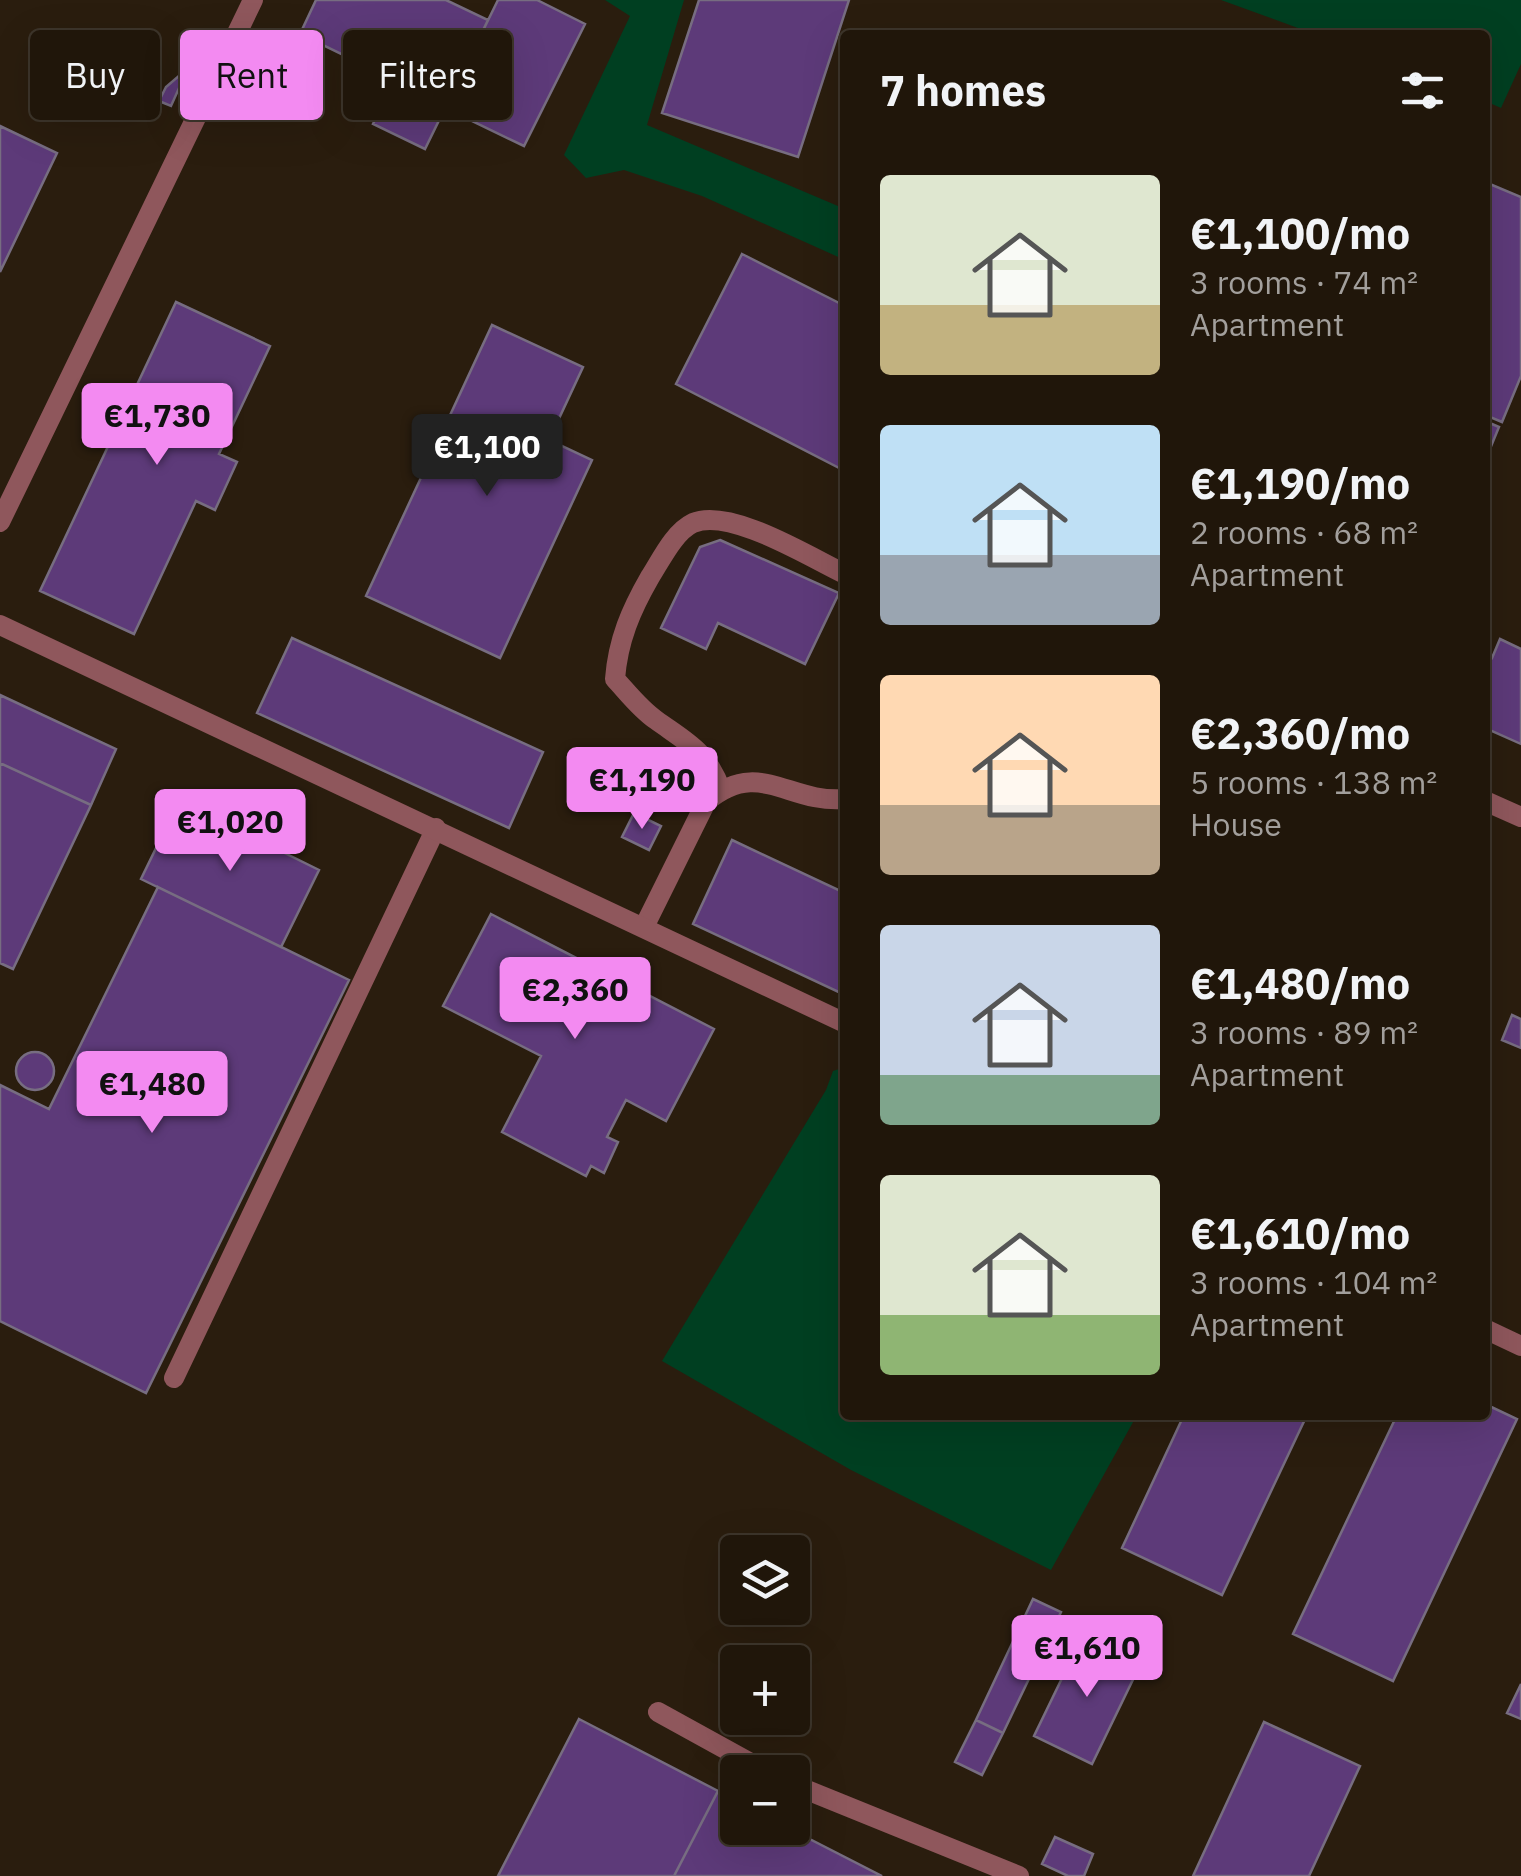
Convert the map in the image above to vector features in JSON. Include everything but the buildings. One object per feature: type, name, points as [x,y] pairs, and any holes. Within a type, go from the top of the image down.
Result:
[{"type":"street","points":[[0,522],[254,0]]},
{"type":"street","points":[[721,790],[712,766],[683,735],[655,720],[615,679],[618,648],[634,604],[674,540],[693,523],[718,520],[749,528],[840,572]]},
{"type":"street","points":[[0,625],[840,1021]]},
{"type":"street","points":[[644,927],[706,802],[721,790],[750,780],[803,796],[840,799]]},
{"type":"street","points":[[1490,803],[1521,817]]},
{"type":"street","points":[[174,1378],[436,828]]},
{"type":"street","points":[[1490,1331],[1521,1346]]},
{"type":"street","points":[[658,1712],[737,1755]]},
{"type":"street","points":[[810,1791],[1019,1876]]},
{"type":"green space","points":[[605,0],[684,0],[647,125],[840,207],[840,258],[702,196],[624,170],[586,178],[564,155],[630,16]]},
{"type":"green space","points":[[1221,0],[1521,0],[1521,64],[1501,108],[1490,103],[1490,30],[1303,30]]},
{"type":"green space","points":[[840,1069],[840,1420],[1134,1420],[1051,1570],[851,1470],[662,1361],[826,1090],[833,1071]]}]
